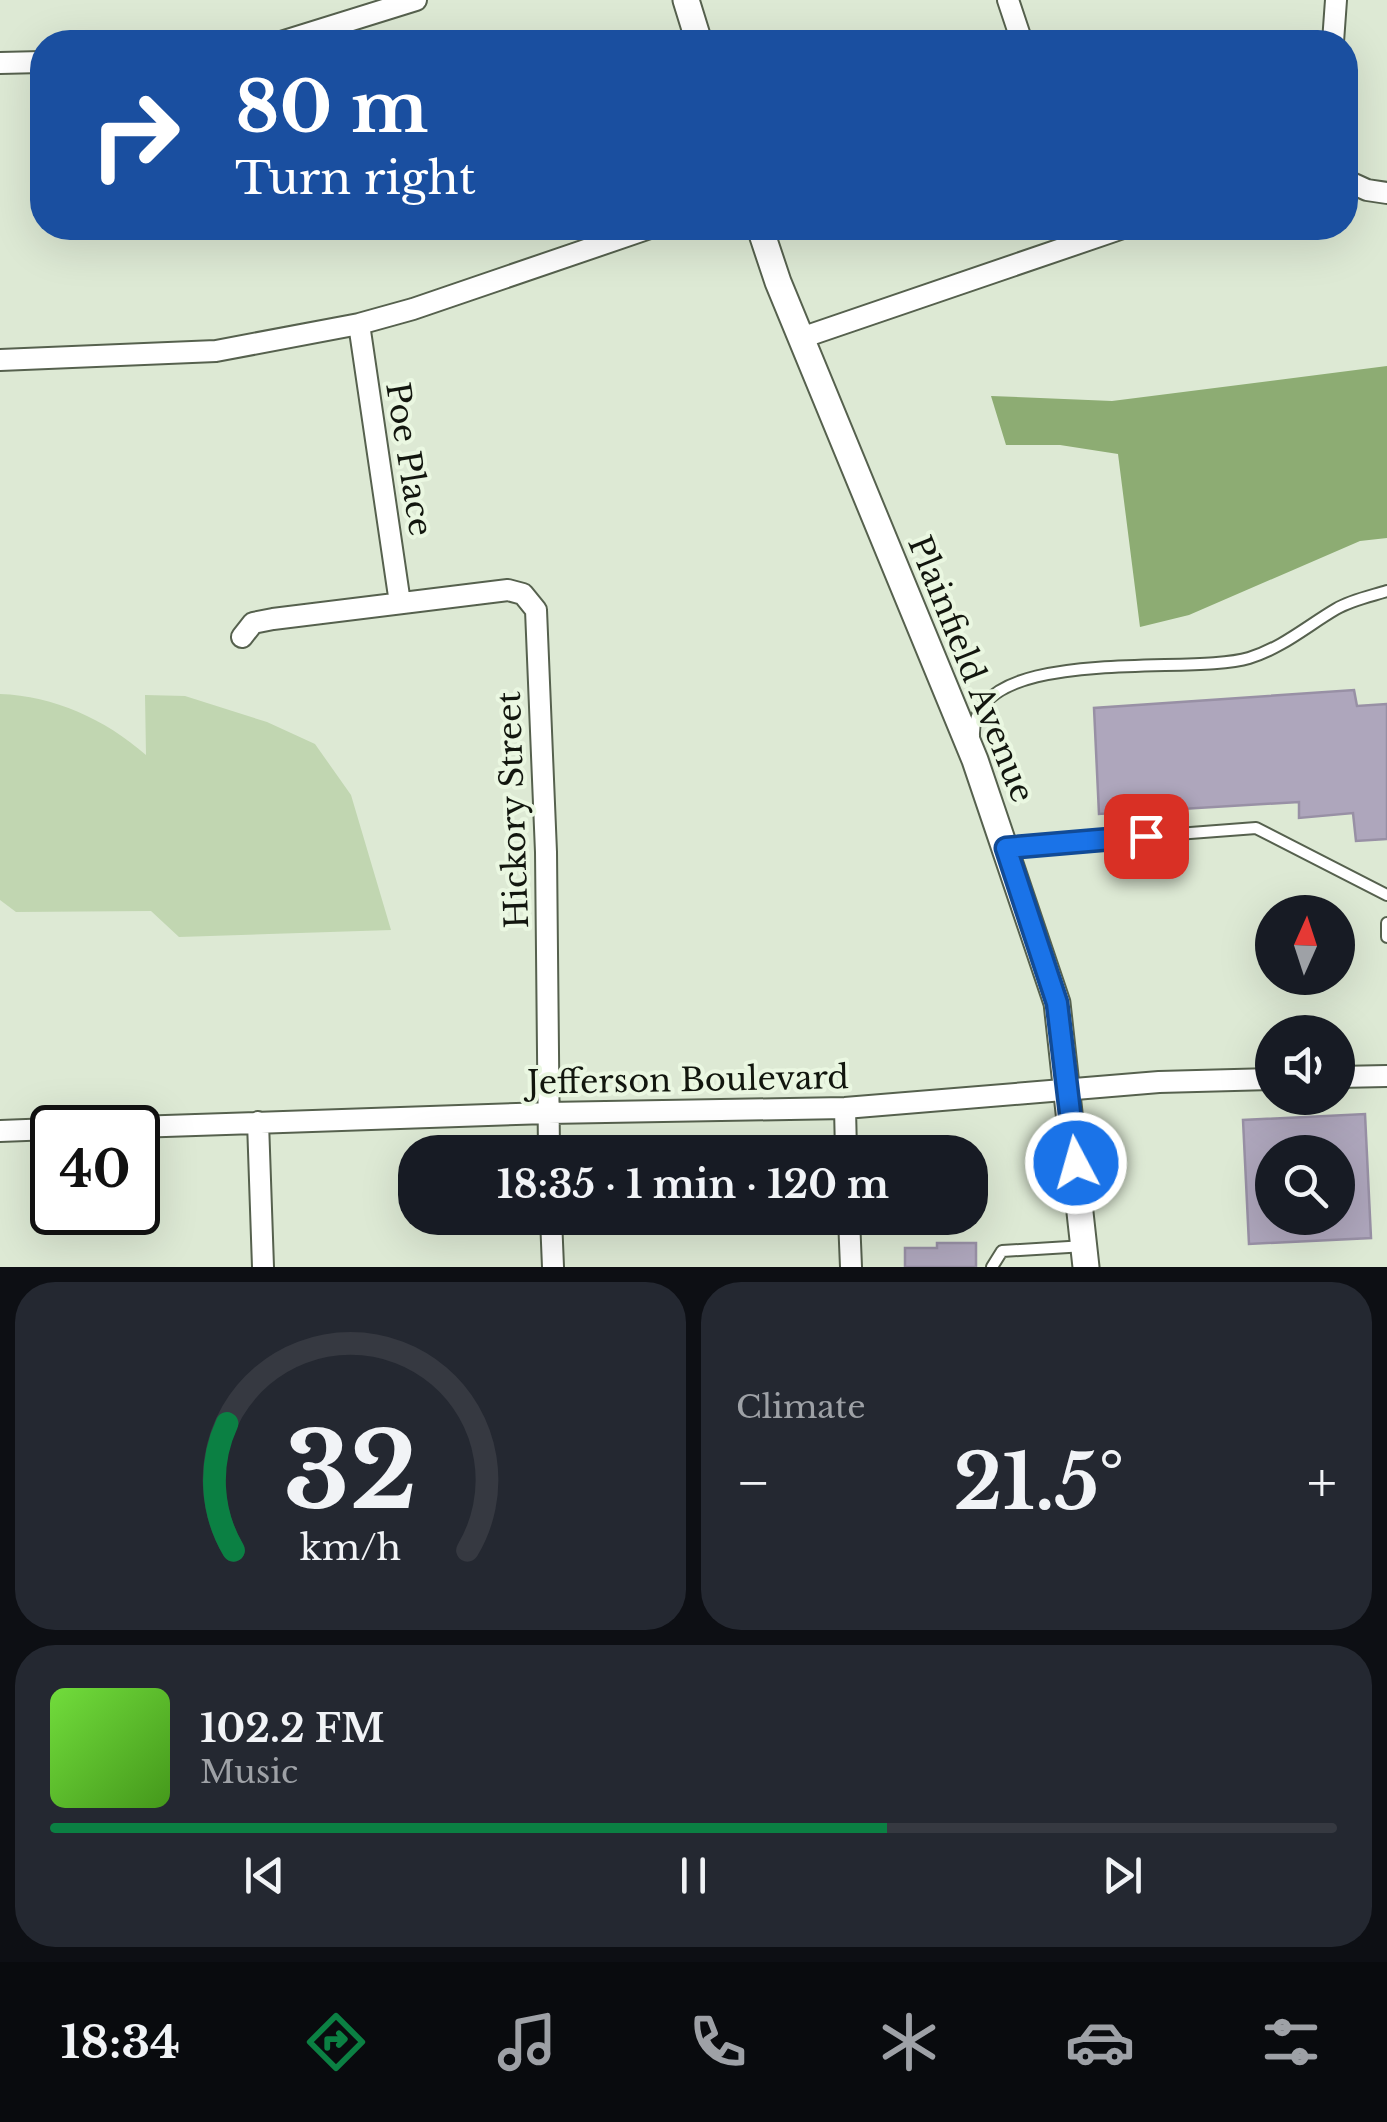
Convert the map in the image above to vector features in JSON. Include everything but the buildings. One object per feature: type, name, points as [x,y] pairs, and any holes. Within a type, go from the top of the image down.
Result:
[{"type":"street","points":[[320,30],[416,0]]},
{"type":"street","points":[[686,0],[695,30]]},
{"type":"street","points":[[1008,0],[1018,30]]},
{"type":"street","points":[[1335,30],[1336,0]]},
{"type":"street","points":[[0,63],[30,62]]},
{"type":"street","points":[[1358,186],[1387,192]]},
{"type":"street","points":[[0,360],[216,351],[359,324],[615,240]]},
{"type":"street","name":"Plainfield Avenue","points":[[764,240],[975,760],[1057,1003],[1086,1256]]},
{"type":"street","points":[[801,338],[1064,240]]},
{"type":"street","name":"Poe Place","points":[[359,324],[400,603]]},
{"type":"street","name":"Hickory Street","points":[[400,603],[508,590],[523,594],[536,610],[546,852],[549,1135]]},
{"type":"street","points":[[242,636],[253,623],[274,618],[400,603]]},
{"type":"street","points":[[1355,1077],[1387,1076]]},
{"type":"street","name":"Jefferson Boulevard","points":[[160,1126],[548,1112],[845,1108],[1159,1082],[1255,1079]]},
{"type":"street","points":[[845,1108],[846,1135]]},
{"type":"street","points":[[258,1122],[263,1267]]},
{"type":"street","points":[[0,1132],[30,1131]]},
{"type":"street","points":[[551,1235],[552,1267]]},
{"type":"street","points":[[849,1235],[850,1267]]},
{"type":"lane","points":[[975,760],[974,728],[982,708],[1002,687],[1015,681],[1076,670],[1221,665],[1246,659],[1280,645],[1338,608],[1387,591]]},
{"type":"lane","points":[[1006,848],[1256,828],[1387,895]]},
{"type":"lane","points":[[1387,922],[1387,937]]},
{"type":"lane","points":[[992,1267],[1002,1250],[1086,1256]]},
{"type":"green space","points":[[1387,366],[1387,538],[1360,541],[1189,615],[1140,627],[1118,454],[1060,445],[1006,445],[991,396],[1112,401]]},
{"type":"green space","points":[[0,694],[40,699],[78,712],[146,755],[145,695],[185,696],[267,722],[315,744],[351,795],[391,930],[179,937],[151,911],[16,912],[0,900]]},
{"type":"route","points":[[1076,1163],[1057,1003],[1006,848],[1146,836]]}]
